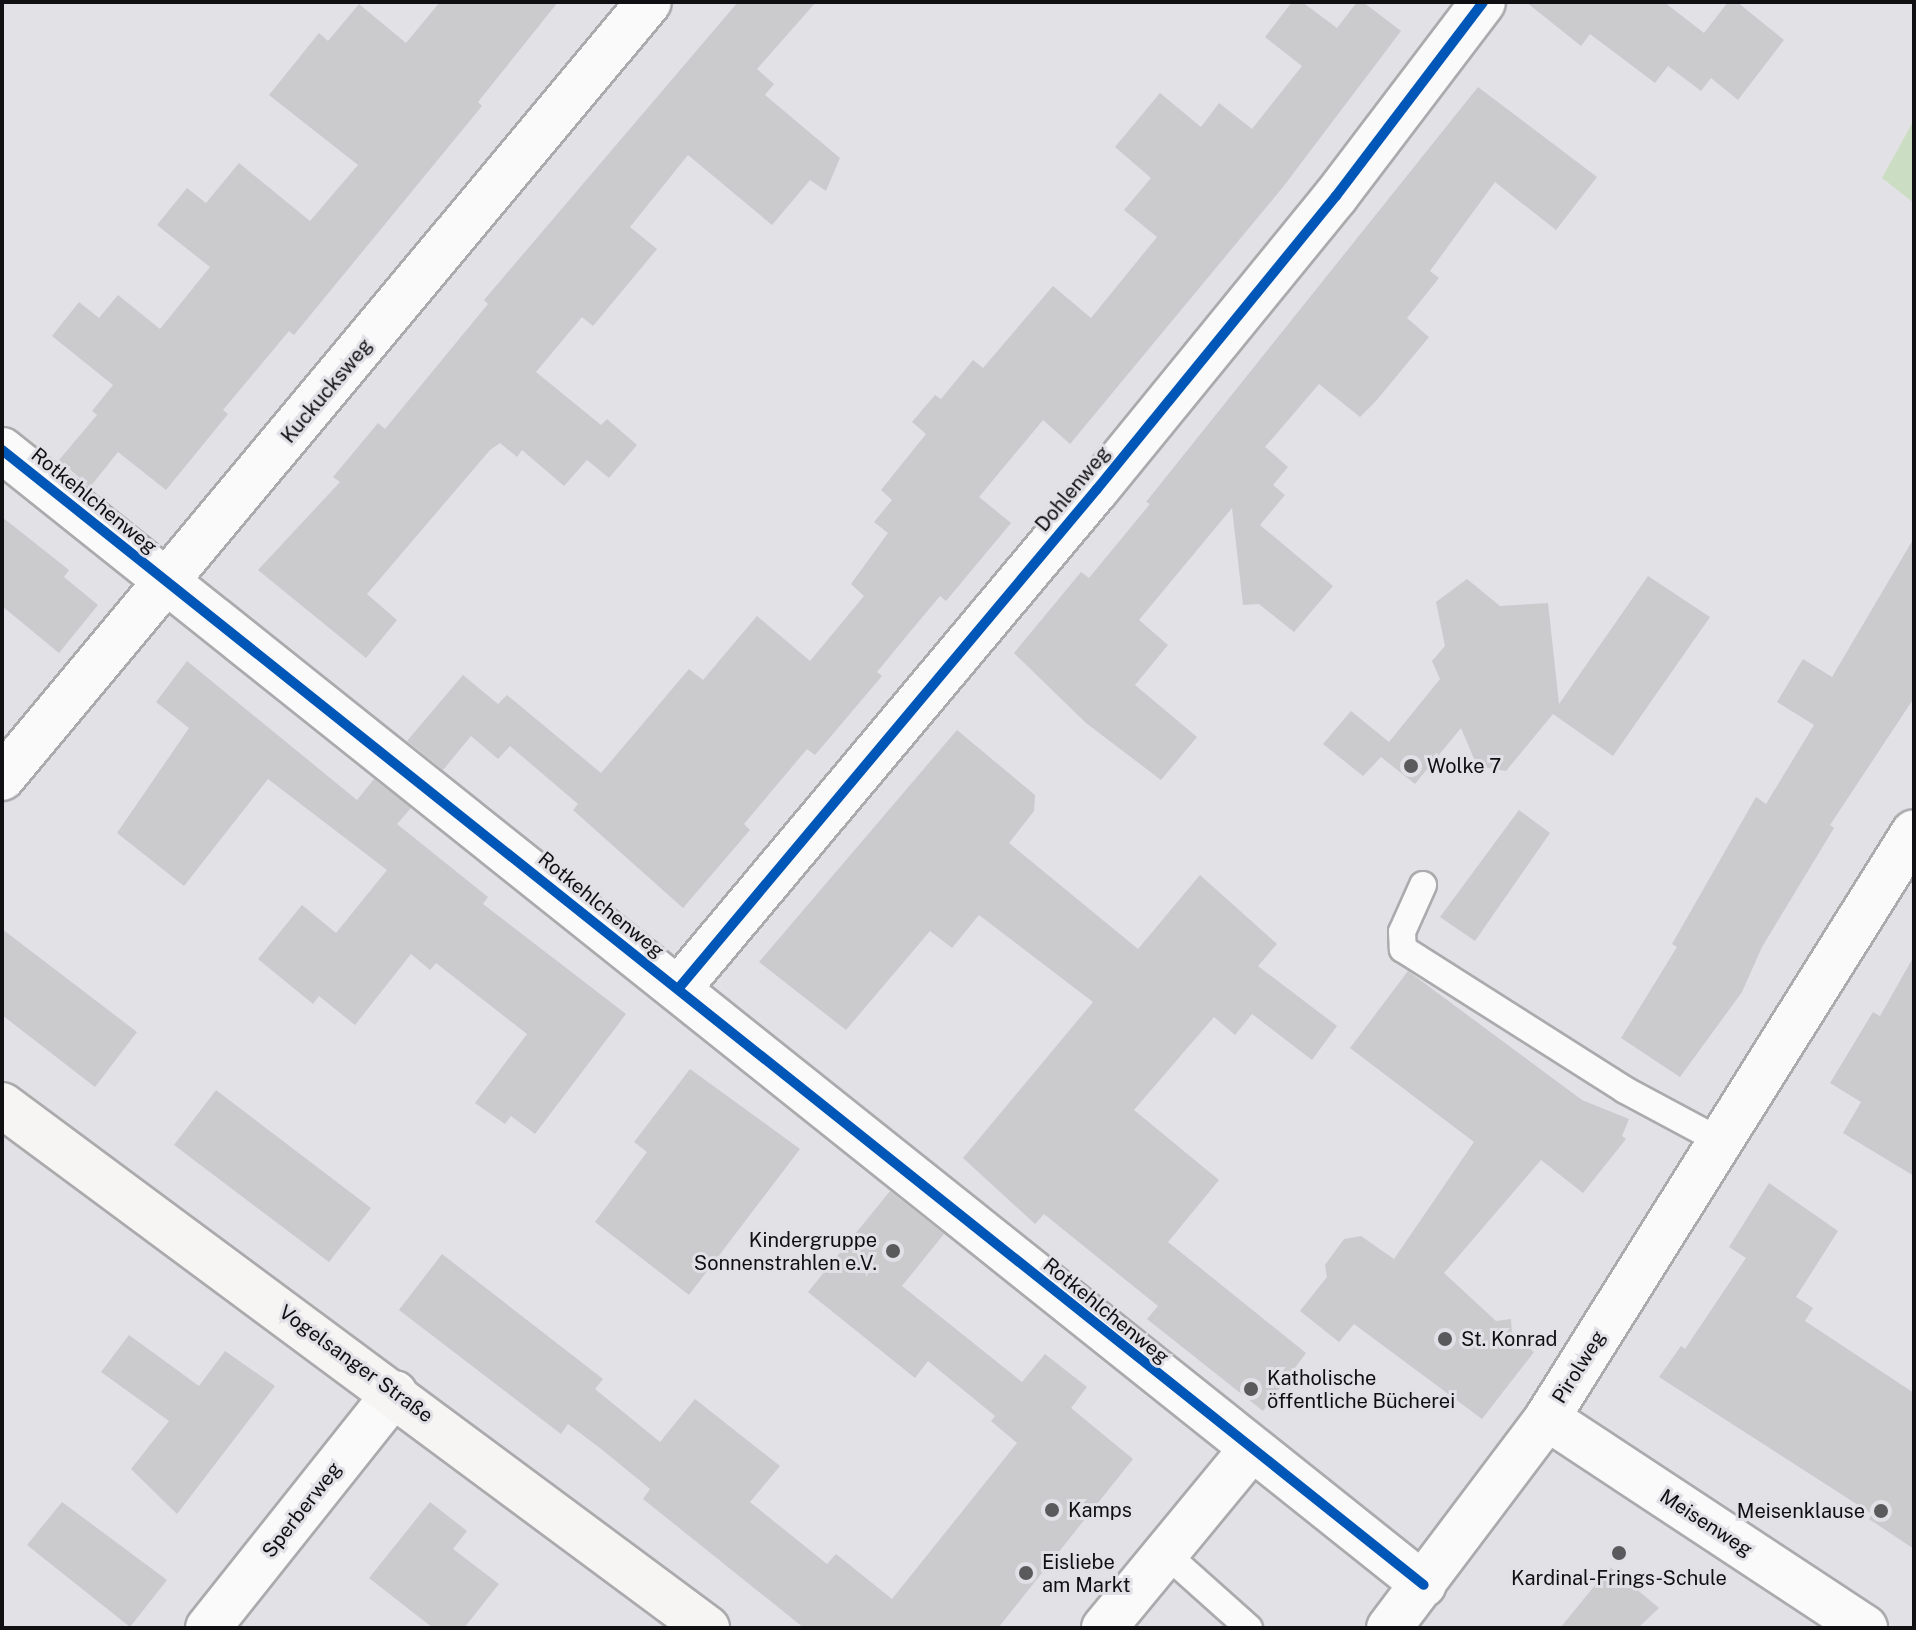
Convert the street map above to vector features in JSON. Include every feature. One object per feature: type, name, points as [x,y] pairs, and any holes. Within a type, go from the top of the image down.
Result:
[{"type":"street","name":"Kuckucksweg","points":[[2,778],[649,2]]},
{"type":"street","name":"Dohlenweg","points":[[678,989],[1107,477],[1336,196],[1483,2]]},
{"type":"street","name":"Rotkehlchenweg","points":[[2,450],[678,989],[1250,1451],[1424,1585]]},
{"type":"street","name":"Pirolweg","points":[[1389,1628],[1547,1418],[1914,832]]},
{"type":"street","name":"Vogelsanger Straße","points":[[2,1105],[395,1393],[707,1628]]},
{"type":"street","name":"Sperberweg","points":[[208,1628],[395,1393]]},
{"type":"street","name":"Meisenweg","points":[[1547,1418],[1865,1628]]},
{"type":"street","points":[[1104,1628],[1250,1451]]},
{"type":"lane","points":[[1423,885],[1402,932],[1403,949],[1625,1090],[1722,1142]]},
{"type":"lane","points":[[1164,1552],[1249,1628]]},
{"type":"green space","points":[[1914,120],[1914,203],[1882,178]]},
{"type":"building","points":[[440,2],[558,2],[478,102],[482,106],[294,335],[289,331],[223,410],[228,414],[166,490],[118,452],[90,487],[59,460],[97,415],[92,411],[113,385],[52,336],[79,302],[99,318],[118,295],[160,329],[210,267],[157,225],[187,188],[206,203],[239,163],[310,221],[358,165],[269,95],[319,33],[328,41],[359,4],[406,43]]},
{"type":"building","points":[[738,2],[816,2],[757,69],[774,84],[765,95],[840,158],[826,191],[810,180],[772,225],[688,155],[630,227],[657,249],[593,326],[582,317],[536,372],[601,425],[607,419],[637,445],[609,478],[587,460],[564,486],[522,450],[517,457],[500,443],[490,450],[367,594],[397,620],[366,658],[258,570],[340,482],[333,477],[378,423],[385,429],[488,304],[484,300]]},
{"type":"building","points":[[1292,2],[1302,2],[1337,28],[1357,2],[1363,2],[1401,31],[1283,187],[1070,444],[1043,420],[979,497],[1011,523],[946,601],[940,596],[877,672],[882,676],[815,755],[807,749],[744,824],[750,830],[683,908],[573,810],[578,804],[510,746],[498,759],[471,736],[443,770],[407,741],[463,675],[498,704],[507,695],[601,773],[689,669],[703,680],[757,616],[810,661],[864,596],[851,584],[888,533],[874,522],[892,500],[881,490],[926,434],[912,422],[935,395],[941,399],[973,360],[983,368],[1053,286],[1091,318],[1157,237],[1124,210],[1151,178],[1115,147],[1160,93],[1201,127],[1219,103],[1252,129],[1302,66],[1265,37]]},
{"type":"building","points":[[1526,2],[1664,2],[1704,33],[1728,2],[1737,2],[1784,40],[1738,100],[1711,78],[1701,91],[1668,66],[1655,83],[1590,34],[1581,46]]},
{"type":"building","points":[[1478,87],[1597,177],[1556,230],[1495,182],[1430,271],[1439,278],[1407,318],[1429,337],[1376,401],[1360,417],[1319,384],[1265,447],[1288,467],[1273,485],[1285,495],[1260,525],[1333,586],[1294,632],[1259,604],[1243,605],[1232,508],[1139,620],[1168,645],[1135,685],[1197,737],[1161,780],[1086,723],[1014,653],[1081,572],[1089,578],[1150,504],[1146,502]]},
{"type":"building","points":[[2,517],[69,570],[64,577],[98,605],[59,653],[2,606]]},
{"type":"building","points":[[1914,538],[1914,698],[1830,825],[1834,828],[1762,947],[1742,992],[1680,1077],[1621,1038],[1677,947],[1672,944],[1756,797],[1766,804],[1814,725],[1777,702],[1803,659],[1832,677]]},
{"type":"building","points":[[1648,576],[1710,617],[1613,756],[1553,714],[1506,771],[1477,766],[1461,728],[1415,784],[1381,757],[1363,776],[1323,744],[1351,711],[1389,742],[1440,679],[1432,661],[1445,646],[1436,602],[1467,579],[1500,606],[1548,603],[1559,704]]},
{"type":"building","points":[[187,661],[357,800],[374,779],[411,808],[397,824],[488,897],[483,904],[626,1014],[535,1134],[511,1116],[505,1124],[475,1103],[527,1034],[436,963],[430,970],[411,954],[355,1025],[319,996],[313,1004],[258,959],[302,905],[336,933],[387,870],[268,779],[184,886],[117,833],[189,728],[156,702]]},
{"type":"building","points":[[957,730],[1035,795],[1034,811],[1009,843],[1138,949],[1200,875],[1277,944],[1258,966],[1337,1026],[1312,1060],[1252,1014],[1235,1035],[1214,1017],[1134,1110],[1219,1180],[1168,1242],[1306,1353],[1263,1411],[1147,1319],[1158,1306],[1044,1214],[1035,1224],[963,1158],[1093,1002],[979,915],[952,948],[930,931],[846,1030],[759,962]]},
{"type":"building","points":[[1519,810],[1550,833],[1475,941],[1440,917]]},
{"type":"building","points":[[2,929],[137,1032],[95,1087],[2,1015]]},
{"type":"building","points":[[1914,956],[1914,1176],[1843,1133],[1861,1102],[1830,1083],[1873,1012],[1880,1016]]},
{"type":"building","points":[[1408,971],[1582,1100],[1629,1119],[1622,1136],[1626,1139],[1583,1193],[1541,1160],[1444,1273],[1496,1321],[1511,1319],[1512,1335],[1534,1352],[1482,1419],[1354,1324],[1339,1342],[1300,1311],[1327,1277],[1325,1265],[1344,1239],[1361,1236],[1394,1259],[1474,1142],[1350,1048]]},
{"type":"building","points":[[690,1069],[800,1149],[689,1295],[595,1222],[647,1152],[634,1142]]},
{"type":"building","points":[[216,1090],[371,1208],[329,1262],[174,1145]]},
{"type":"building","points":[[1769,1183],[1838,1231],[1796,1297],[1813,1308],[1805,1321],[1914,1393],[1914,1549],[1869,1519],[1872,1514],[1659,1377],[1681,1346],[1685,1349],[1746,1258],[1729,1247]]},
{"type":"building","points":[[890,1191],[944,1234],[902,1286],[1022,1382],[1045,1354],[1087,1387],[1071,1408],[1133,1459],[998,1628],[804,1628],[643,1499],[650,1489],[600,1448],[568,1424],[561,1434],[399,1310],[442,1254],[603,1379],[595,1389],[660,1442],[695,1399],[780,1466],[750,1502],[827,1564],[836,1554],[892,1599],[1017,1443],[991,1421],[995,1416],[928,1361],[915,1378],[808,1292]]},
{"type":"building","points":[[129,1335],[199,1386],[225,1351],[275,1386],[177,1514],[131,1469],[169,1421],[101,1372]]},
{"type":"building","points":[[62,1502],[167,1580],[130,1627],[27,1545]]},
{"type":"building","points":[[430,1502],[467,1531],[453,1549],[499,1584],[464,1628],[433,1628],[369,1578]]},
{"type":"building","points":[[1610,1567],[1659,1608],[1638,1628],[1560,1628]]},
{"type":"cycle path","points":[[678,989],[1097,489],[1336,196],[1483,2]]},
{"type":"cycle path","points":[[2,450],[1424,1585]]},
{"type":"place","name":"Wolke 7","points":[[1411,766]]},
{"type":"place","name":"Kindergruppe Sonnenstrahlen e.V.","points":[[893,1251]]},
{"type":"place","name":"St. Konrad","points":[[1445,1339]]},
{"type":"place","name":"Katholische öffentliche Bücherei","points":[[1251,1389]]},
{"type":"place","name":"Kamps","points":[[1052,1510]]},
{"type":"place","name":"Meisenklause","points":[[1881,1511]]},
{"type":"place","name":"Kardinal-Frings-Schule","points":[[1619,1553]]},
{"type":"place","name":"Eisliebe am Markt","points":[[1026,1573]]}]
